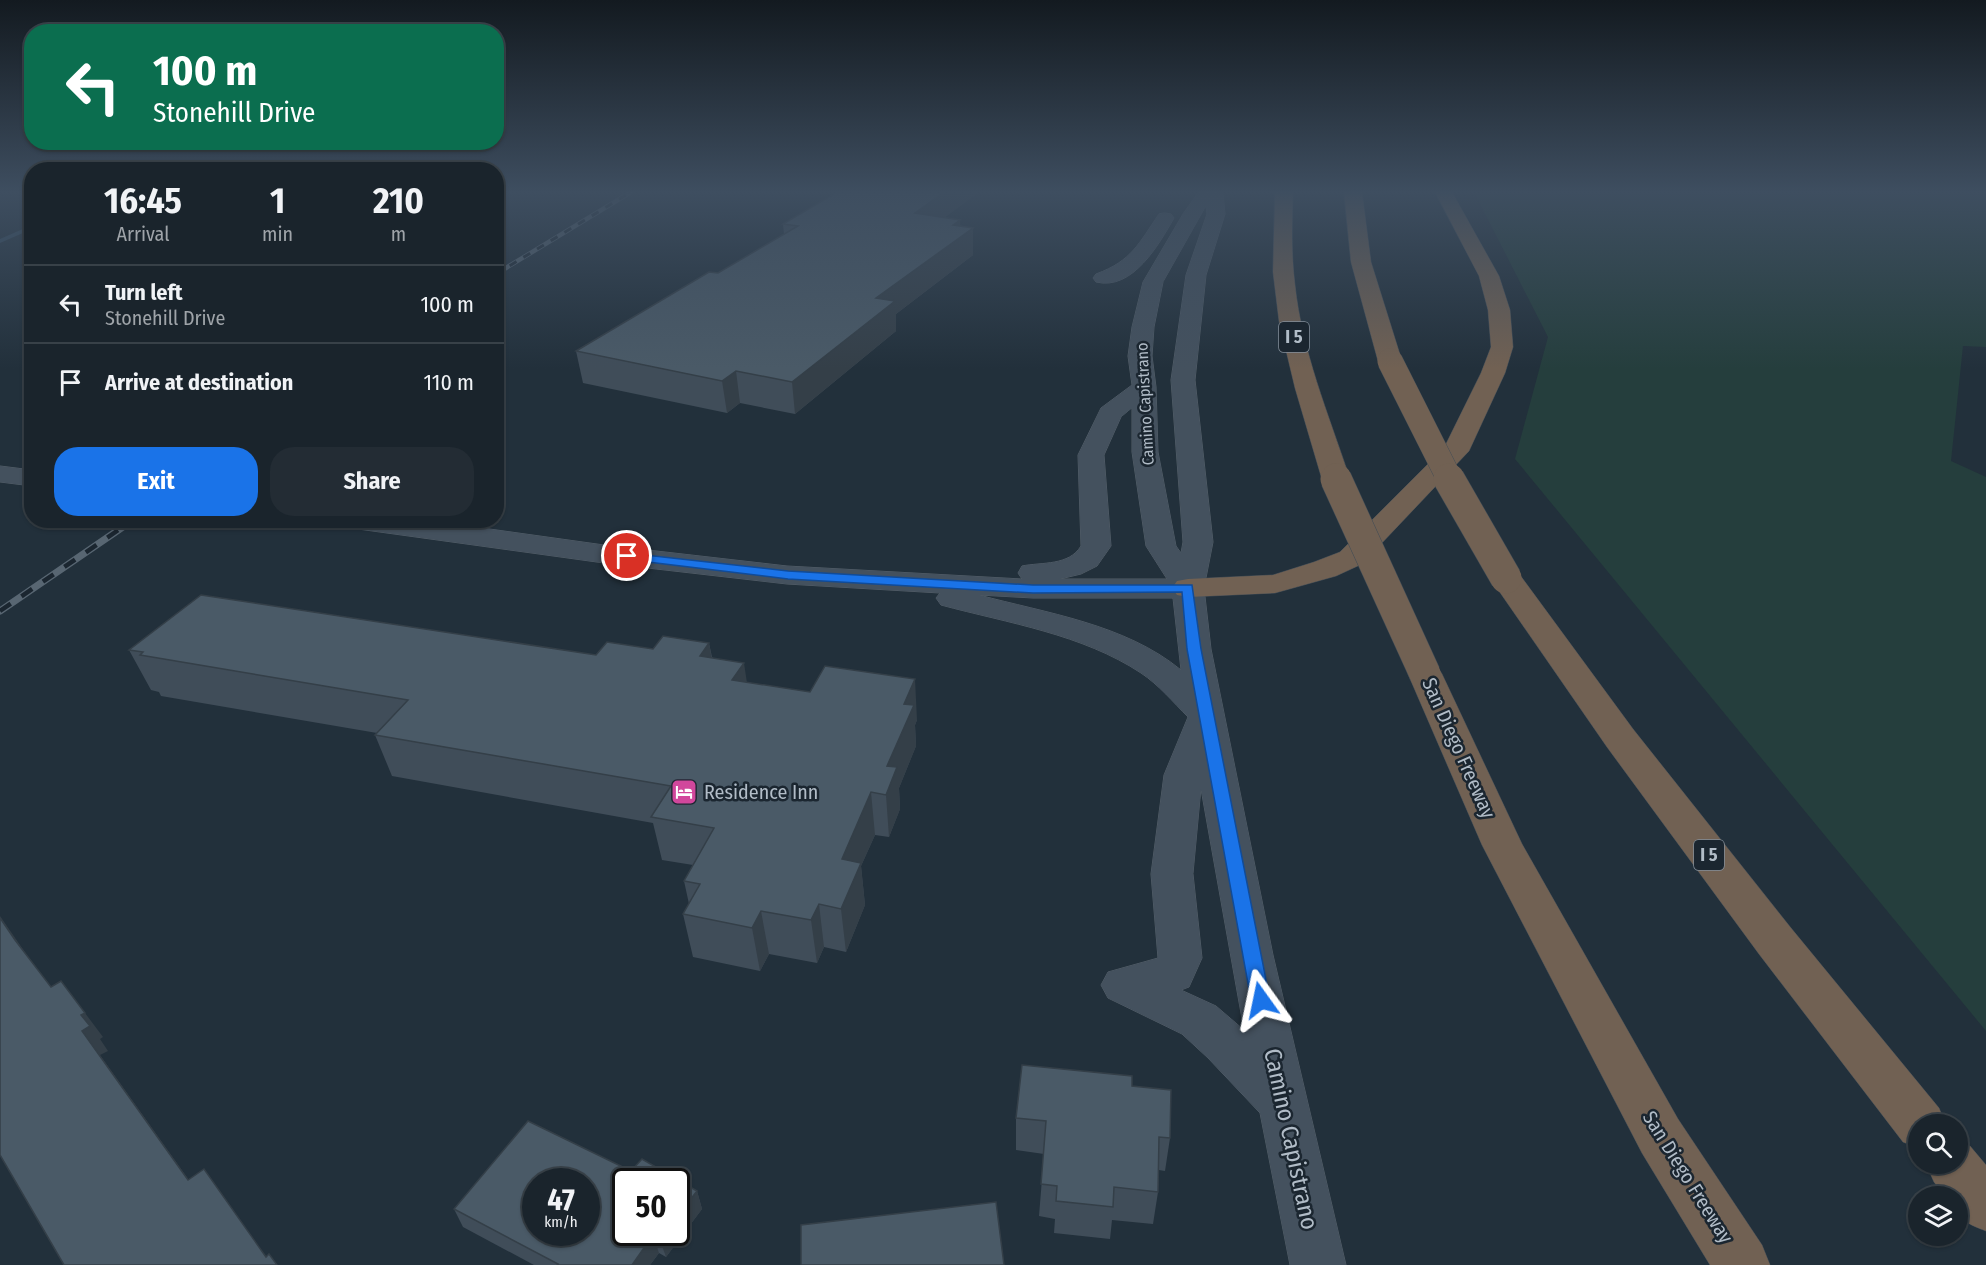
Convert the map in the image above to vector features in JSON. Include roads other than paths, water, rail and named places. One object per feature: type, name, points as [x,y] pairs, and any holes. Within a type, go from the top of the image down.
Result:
[{"type":"highway","name":"San Diego Freeway","points":[[1283,251],[1286,298],[1302,371],[1335,476],[1508,855],[1660,1136],[1742,1265]]},
{"type":"highway","name":"I 5","points":[[1361,251],[1390,360],[1437,459],[1506,578],[1620,738],[1775,941],[1912,1114]]},
{"type":"highway","points":[[1188,588],[1275,584],[1325,569],[1351,558],[1456,452],[1493,373],[1502,347],[1500,310],[1489,276],[1475,251]]},
{"type":"highway","points":[[1960,1174],[1986,1205]]},
{"type":"main road","points":[[1103,278],[1121,273],[1135,264],[1147,251]]},
{"type":"main road","name":"Camino Capistrano","points":[[1188,588],[1161,546],[1145,452],[1144,387],[1140,356],[1143,327],[1162,286],[1166,279],[1181,273],[1188,264],[1190,251]]},
{"type":"main road","name":"Camino Capistrano","points":[[1205,251],[1196,275],[1183,380],[1198,542],[1188,588],[1194,649],[1251,955],[1318,1265]]},
{"type":"main road","points":[[1166,351],[1183,380]]},
{"type":"main road","points":[[884,580],[1041,573],[1077,566],[1094,554],[1096,546],[1091,454],[1110,413],[1144,387]]},
{"type":"main road","points":[[417,528],[788,575],[1033,589],[1188,588]]},
{"type":"main road","points":[[884,580],[1065,626],[1125,650],[1155,667],[1207,715],[1183,775],[1174,852],[1172,874],[1180,958],[1173,974],[1124,984],[1199,1020],[1225,1043],[1282,1103]]},
{"type":"railway","points":[[504,269],[534,251]]},
{"type":"railway","points":[[0,611],[121,528]]},
{"type":"place","name":"Residence Inn","points":[[684,792]]}]
